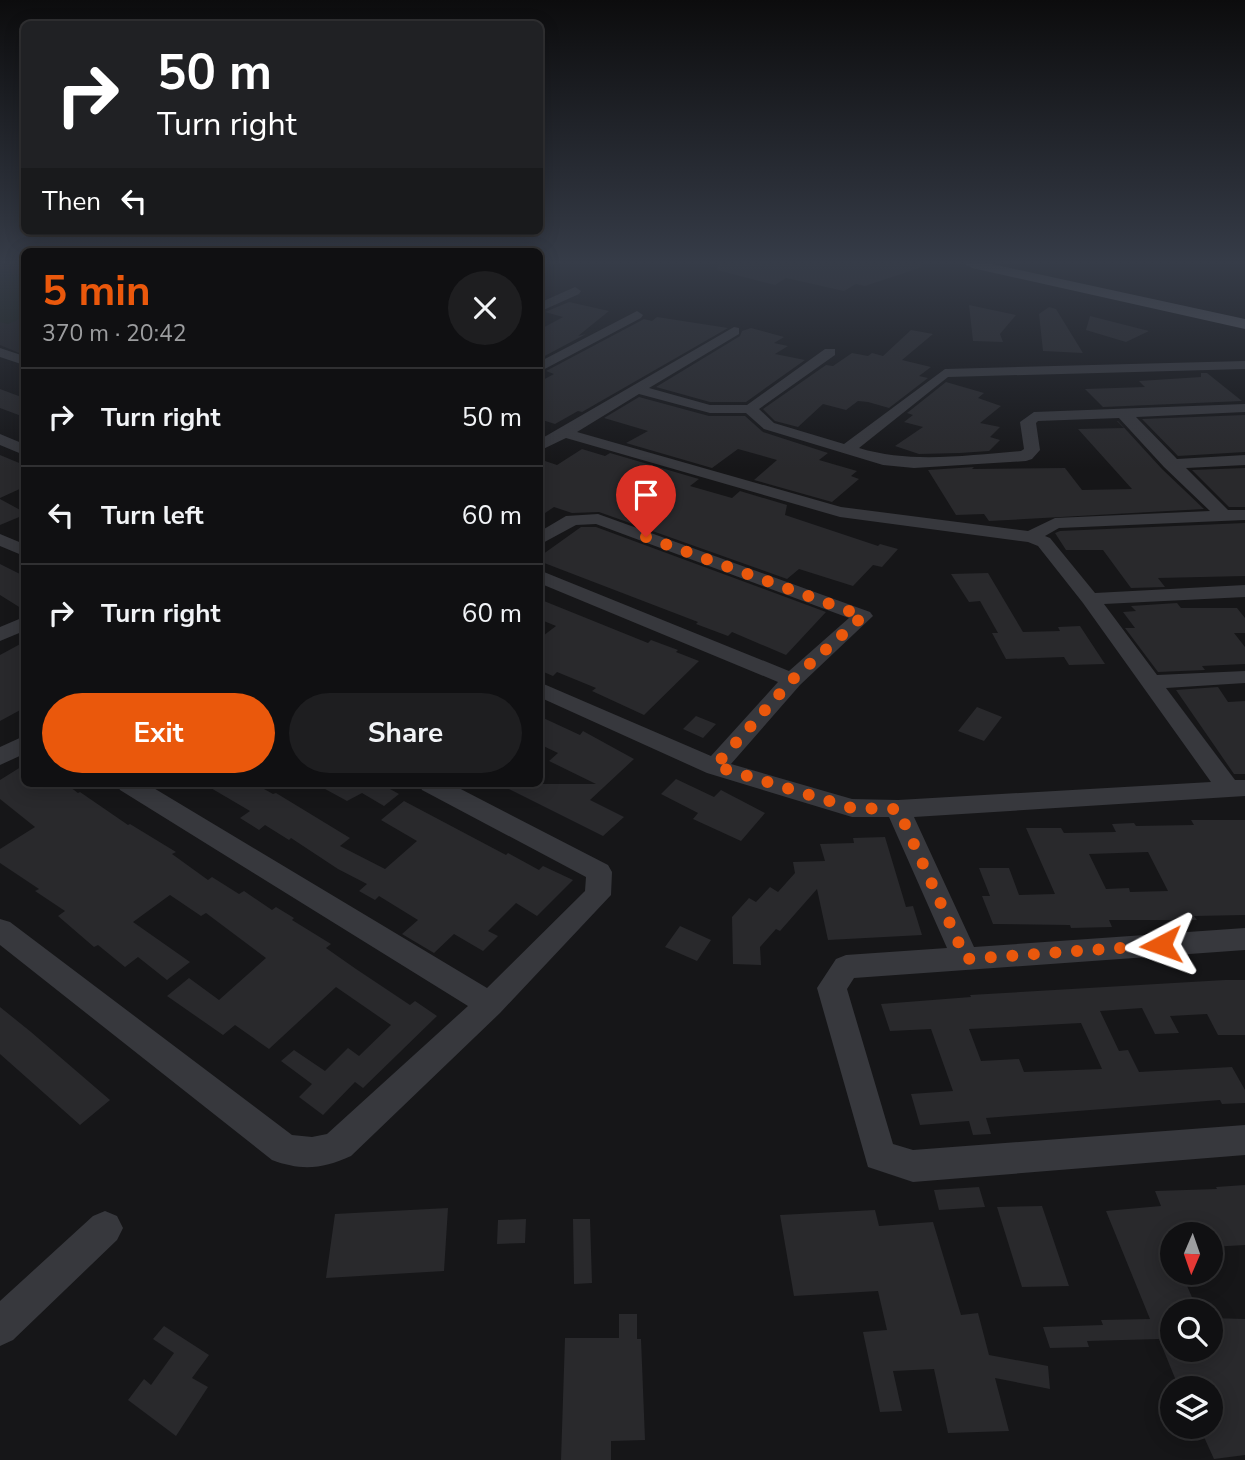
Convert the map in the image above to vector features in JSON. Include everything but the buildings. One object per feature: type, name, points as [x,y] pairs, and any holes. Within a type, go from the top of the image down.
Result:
[{"type":"street","points":[[543,366],[605,332]]},
{"type":"street","points":[[543,444],[732,332]]},
{"type":"street","points":[[0,352],[21,360]]},
{"type":"street","points":[[635,389],[710,409],[750,409],[830,352]]},
{"type":"street","points":[[0,366],[21,360]]},
{"type":"street","points":[[846,450],[944,373],[1245,365]]},
{"type":"street","points":[[750,409],[769,426],[883,460],[914,463],[1026,456],[1032,450],[1028,422],[1031,418],[1245,408]]},
{"type":"street","points":[[1124,414],[1170,464],[1224,516]]},
{"type":"street","points":[[564,433],[840,512],[1031,537],[1044,542],[1090,599],[1149,682],[1237,789]]},
{"type":"street","points":[[0,439],[21,449]]},
{"type":"street","points":[[1170,464],[1245,460]]},
{"type":"street","points":[[1031,537],[1055,523],[1245,515]]},
{"type":"street","points":[[543,538],[572,520],[598,519],[863,616],[792,680],[715,766]]},
{"type":"street","points":[[0,538],[21,549]]},
{"type":"street","points":[[543,578],[792,680]]},
{"type":"street","points":[[1090,599],[1245,591]]},
{"type":"street","points":[[0,635],[21,624]]},
{"type":"street","points":[[1149,682],[1245,677]]},
{"type":"street","points":[[543,692],[715,766],[852,808],[898,809],[1237,789]]},
{"type":"street","points":[[0,757],[21,746]]},
{"type":"street","points":[[134,787],[490,1003]]},
{"type":"street","points":[[0,930],[284,1149],[305,1154],[324,1153],[339,1145],[490,1003],[598,895],[599,873],[437,787]]},
{"type":"street","points":[[898,809],[966,959]]},
{"type":"street","points":[[1245,939],[846,967],[832,988],[880,1156],[913,1166],[1245,1140]]},
{"type":"street","points":[[0,1327],[105,1228]]},
{"type":"shaded area","points":[[0,332],[21,332],[21,354],[0,345]]},
{"type":"route","points":[[646,537],[863,616],[792,680],[715,766],[852,808],[898,809],[966,959],[1161,945]]}]
